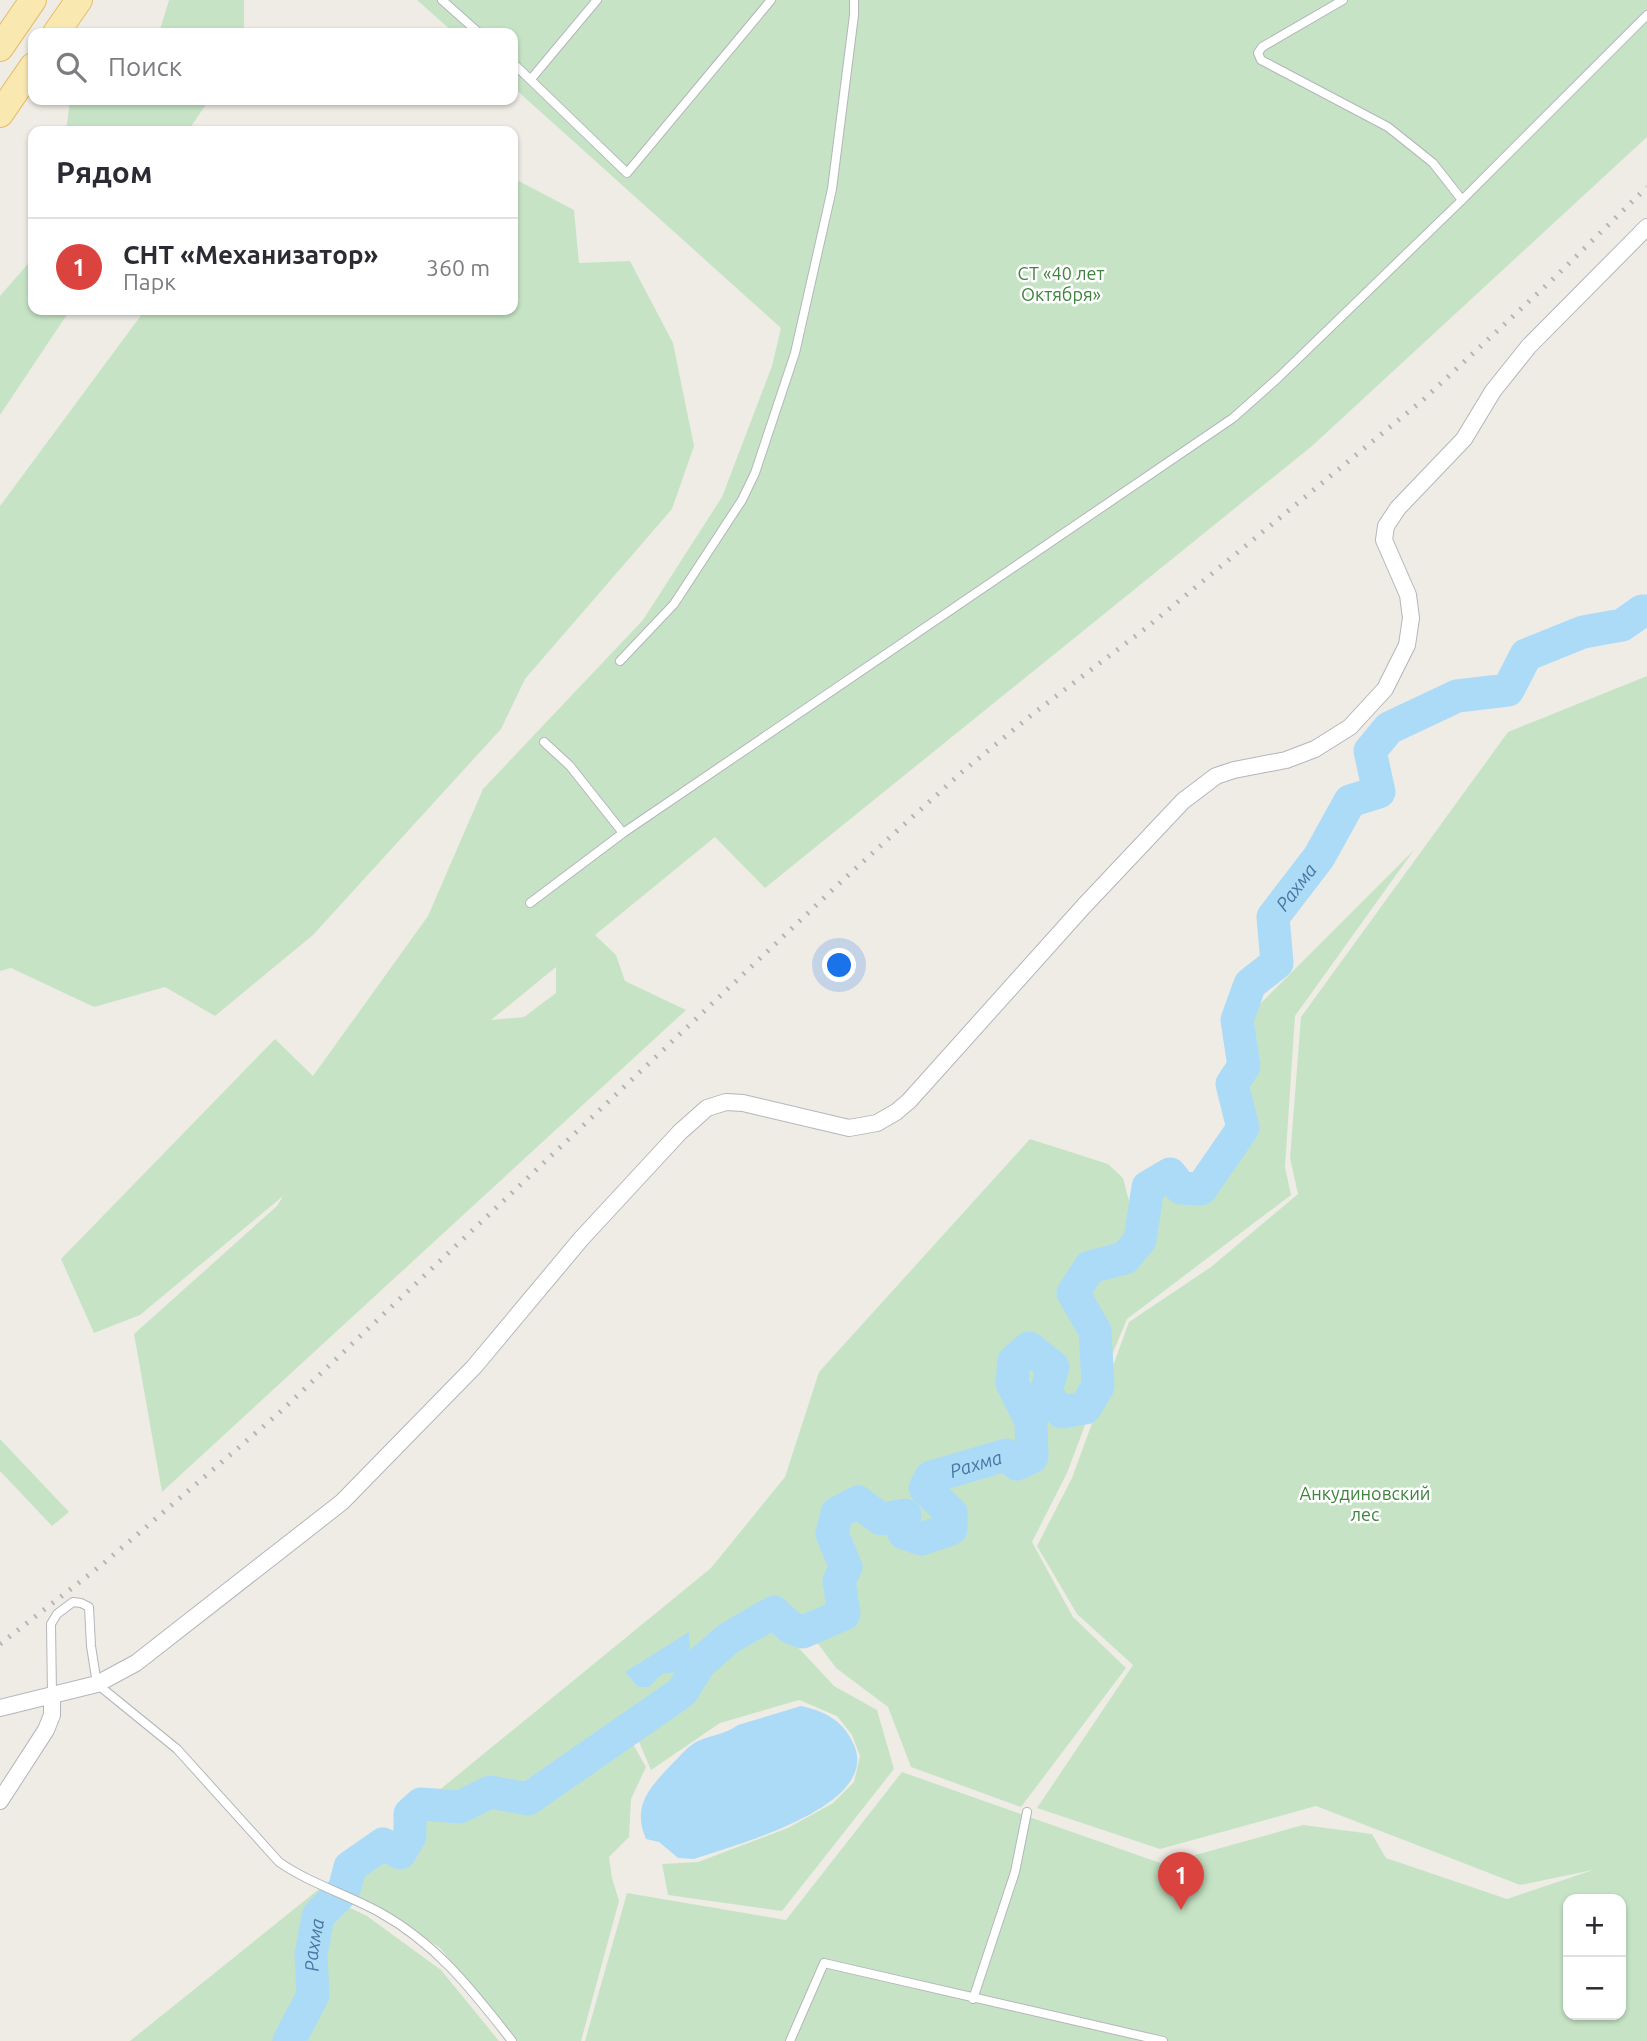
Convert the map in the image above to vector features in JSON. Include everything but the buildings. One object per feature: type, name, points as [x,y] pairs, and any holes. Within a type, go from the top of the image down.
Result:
[{"type":"main road","points":[[0,48],[33,0]]},
{"type":"main road","points":[[59,28],[79,0]]},
{"type":"main road","points":[[0,114],[28,73]]},
{"type":"street","points":[[0,1708],[97,1684],[136,1663],[342,1502],[474,1367],[581,1239],[680,1132],[707,1108],[726,1102],[743,1103],[849,1128],[877,1123],[896,1112],[909,1101],[1182,801],[1216,776],[1286,760],[1315,749],[1350,727],[1385,689],[1407,645],[1411,618],[1408,595],[1384,540],[1386,526],[1398,508],[1464,439],[1493,391],[1529,346],[1644,235]]},
{"type":"street","points":[[0,1801],[46,1730],[52,1715],[52,1695]]},
{"type":"lane","points":[[442,0],[473,28]]},
{"type":"lane","points":[[531,79],[597,0]]},
{"type":"lane","points":[[518,67],[627,173],[771,0]]},
{"type":"lane","points":[[620,661],[674,604],[742,500],[755,473],[795,353],[832,189],[854,0]]},
{"type":"lane","points":[[1343,0],[1262,47],[1258,53],[1261,60],[1388,127],[1433,163],[1462,200]]},
{"type":"lane","points":[[530,902],[624,833],[1233,418],[1288,369],[1462,200],[1647,15]]},
{"type":"lane","points":[[544,742],[570,766],[624,833]]},
{"type":"lane","points":[[52,1695],[51,1624],[57,1614],[73,1602],[81,1603],[89,1607],[97,1684],[177,1749],[279,1862],[293,1872],[382,1914],[434,1949],[512,2041]]},
{"type":"lane","points":[[973,1999],[1015,1872],[1027,1812]]},
{"type":"lane","points":[[790,2041],[824,1963],[1163,2041]]},
{"type":"green space","points":[[169,0],[244,0],[244,28],[161,28]]},
{"type":"green space","name":"СТ «40 лет Октября»","points":[[417,0],[1647,0],[1647,137],[1312,446],[765,888],[715,837],[595,935],[616,955],[625,981],[686,1010],[162,1492],[134,1334],[277,1206],[283,1196],[140,1315],[94,1333],[61,1259],[275,1039],[313,1076],[428,916],[483,789],[643,620],[722,497],[772,366],[781,328],[518,91],[518,28],[448,28]],"holes":[[[556,967],[556,993],[524,1017],[491,1020]]]},
{"type":"green space","points":[[69,105],[206,105],[191,126],[67,126]]},
{"type":"green space","points":[[518,181],[574,210],[579,263],[630,261],[673,343],[694,446],[672,509],[525,679],[501,729],[313,935],[215,1016],[165,987],[94,1007],[11,968],[0,971],[0,506],[141,315],[518,315]]},
{"type":"green space","points":[[28,264],[28,315],[67,315],[0,415],[0,296]]},
{"type":"green space","name":"Анкудиновский лес","points":[[1647,676],[1647,2041],[585,2041],[627,1893],[786,1920],[902,1772],[1163,1864],[1303,1825],[1372,1834],[1386,1858],[1507,1899],[1593,1870],[1520,1885],[1316,1806],[1160,1849],[1037,1808],[1133,1665],[1077,1614],[1037,1546],[1072,1478],[1129,1322],[1211,1267],[1298,1194],[1290,1158],[1301,1017],[1508,732]]},
{"type":"green space","points":[[1414,850],[1295,1016],[1285,1167],[1291,1195],[1127,1319],[1104,1374],[1100,1319],[1084,1291],[1095,1273],[1132,1262],[1149,1239],[1154,1194],[1168,1183],[1179,1195],[1205,1197],[1250,1128],[1240,1085],[1251,1065],[1243,1021]]},
{"type":"green space","points":[[1030,1139],[1108,1164],[1123,1178],[1136,1228],[1120,1251],[1082,1261],[1062,1294],[1089,1338],[1085,1389],[1067,1399],[1056,1388],[1062,1363],[1028,1339],[1007,1359],[1002,1382],[1023,1426],[1019,1450],[1009,1446],[927,1471],[919,1491],[941,1522],[913,1525],[908,1507],[883,1509],[859,1496],[838,1505],[825,1522],[839,1568],[832,1582],[835,1611],[800,1622],[774,1604],[699,1656],[674,1687],[525,1790],[493,1785],[459,1801],[432,1796],[711,1568],[785,1477],[819,1372]]},
{"type":"green space","points":[[1028,1369],[1040,1371],[1038,1403],[1063,1423],[1087,1420],[1067,1473],[1032,1542],[1073,1617],[1126,1668],[1021,1807],[911,1767],[888,1707],[836,1668],[813,1637],[850,1615],[848,1583],[852,1563],[842,1525],[859,1514],[878,1525],[893,1522],[898,1541],[918,1546],[957,1535],[960,1518],[939,1484],[1004,1464],[1015,1471],[1036,1465],[1041,1431],[1024,1386]]},
{"type":"green space","points":[[0,1439],[69,1512],[52,1526],[0,1471]]},
{"type":"green space","points":[[772,1626],[796,1645],[834,1686],[877,1710],[894,1769],[782,1911],[668,1895],[662,1864],[698,1862],[788,1828],[833,1803],[854,1782],[860,1756],[852,1735],[837,1716],[799,1700],[720,1723],[651,1770],[639,1742],[703,1680],[731,1648]]},
{"type":"green space","points":[[629,1737],[646,1767],[631,1799],[629,1837],[609,1857],[619,1901],[581,2041],[517,2041],[440,1948],[386,1911],[350,1892],[356,1870],[384,1853],[401,1857],[415,1840],[417,1818],[429,1811],[463,1812],[492,1797],[530,1803]]},
{"type":"green space","points":[[319,1889],[331,1893],[315,1912],[304,1955],[306,1993],[282,2041],[130,2041]]},
{"type":"green space","points":[[340,1903],[367,1916],[441,1970],[499,2041],[295,2041],[318,1996],[318,1952],[324,1921]]},
{"type":"water","points":[[689,1632],[690,1660],[682,1671],[662,1674],[649,1687],[638,1687],[625,1672]]},
{"type":"water","points":[[801,1706],[833,1718],[845,1729],[854,1745],[857,1767],[846,1787],[826,1805],[769,1833],[694,1859],[678,1858],[659,1842],[646,1839],[641,1816],[646,1797],[657,1780],[688,1748],[698,1741],[738,1725]]},
{"type":"waterway","name":"Рахма","points":[[289,2041],[313,1995],[311,1955],[318,1916],[344,1890],[350,1867],[383,1844],[400,1853],[410,1836],[410,1814],[421,1804],[460,1807],[490,1792],[528,1799],[682,1692],[700,1663],[729,1638],[774,1612],[790,1627],[803,1632],[844,1614],[839,1581],[846,1567],[832,1534],[837,1513],[858,1502],[881,1519],[905,1515],[904,1533],[921,1539],[951,1529],[951,1513],[925,1488],[931,1477],[1006,1455],[1017,1464],[1032,1457],[1031,1421],[1012,1383],[1014,1361],[1029,1348],[1053,1367],[1045,1395],[1062,1412],[1085,1408],[1098,1386],[1095,1331],[1073,1293],[1090,1267],[1125,1258],[1140,1240],[1148,1187],[1170,1174],[1181,1188],[1201,1189],[1243,1128],[1232,1084],[1244,1066],[1237,1020],[1250,984],[1277,963],[1273,917],[1319,857],[1350,801],[1379,792],[1370,751],[1389,728],[1457,696],[1508,690],[1526,655],[1583,632],[1622,625],[1642,611],[1647,611]]},
{"type":"railway","points":[[0,1644],[104,1563],[279,1413],[844,879],[962,772],[1146,628],[1424,399],[1647,187]]},
{"type":"place","name":"СНТ «Механизатор»","points":[[1181,1910]]}]
